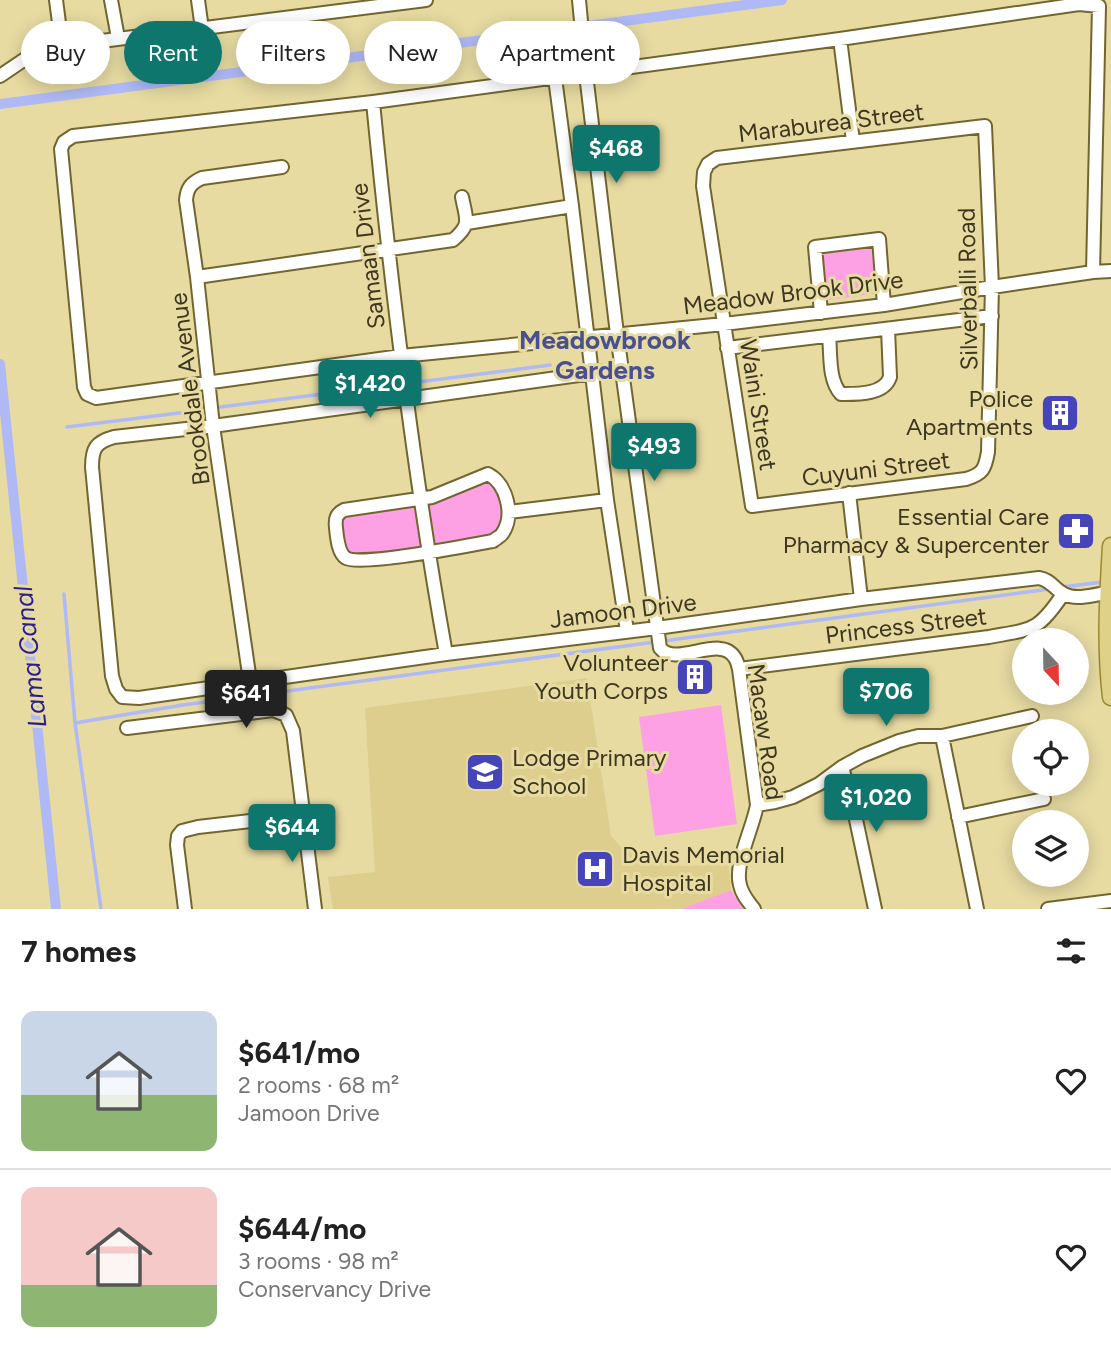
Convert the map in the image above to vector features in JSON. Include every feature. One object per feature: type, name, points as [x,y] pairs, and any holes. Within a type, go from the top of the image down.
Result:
[{"type":"main road","points":[[1111,545],[1107,667],[1111,697]]},
{"type":"street","points":[[56,0],[59,21]]},
{"type":"street","points":[[111,0],[118,38]]},
{"type":"street","points":[[198,0],[201,21]]},
{"type":"street","points":[[310,0],[311,14]]},
{"type":"street","points":[[222,26],[426,0]]},
{"type":"street","points":[[579,2],[580,21]]},
{"type":"street","points":[[640,67],[1079,4],[1099,6],[1093,272]]},
{"type":"street","points":[[110,39],[124,37]]},
{"type":"street","points":[[840,39],[853,141]]},
{"type":"street","points":[[0,76],[21,62]]},
{"type":"street","points":[[373,102],[510,84]]},
{"type":"street","points":[[556,84],[607,500],[627,631]]},
{"type":"street","points":[[587,84],[617,334],[658,637]]},
{"type":"street","name":"Meadow Brook Drive","points":[[373,102],[73,136],[64,142],[60,155],[84,387],[91,397],[104,398],[401,356],[821,313],[1111,271]]},
{"type":"street","name":"Samaan Drive","points":[[373,102],[387,250],[401,356],[428,554],[446,654]]},
{"type":"street","name":"Maraburea Street","points":[[703,186],[704,172],[708,164],[717,158],[985,126]]},
{"type":"street","name":"Silverballi Road","points":[[985,126],[992,287],[988,452]]},
{"type":"street","name":"Brookdale Avenue","points":[[250,681],[186,200],[188,188],[202,178],[282,167]]},
{"type":"street","name":"Waini Street","points":[[703,186],[752,506]]},
{"type":"street","points":[[197,276],[453,240],[464,231],[467,223],[462,197]]},
{"type":"street","points":[[467,223],[572,206]]},
{"type":"street","points":[[821,313],[815,247],[879,239],[884,305]]},
{"type":"street","points":[[727,348],[992,316]]},
{"type":"street","points":[[829,336],[835,387],[841,394],[860,393],[882,388],[888,383],[888,329]]},
{"type":"street","points":[[214,426],[622,369]]},
{"type":"street","name":"Jamoon Drive","points":[[214,426],[114,437],[98,444],[94,450],[92,467],[112,676],[116,690],[122,697],[139,698],[627,631],[658,637],[861,599],[1039,578],[1046,579],[1062,593]]},
{"type":"street","name":"Cuyuni Street","points":[[752,506],[966,479],[977,476],[984,468],[988,452]]},
{"type":"street","points":[[488,474],[496,478],[503,489],[509,512],[502,535],[493,541],[428,554],[350,561],[341,551],[336,526],[336,517],[344,510],[432,498],[488,474]]},
{"type":"street","points":[[849,493],[861,599]]},
{"type":"street","points":[[509,512],[607,500]]},
{"type":"street","points":[[1062,593],[1088,596],[1109,587]]},
{"type":"street","name":"Princess Street","points":[[739,669],[1023,631],[1045,619],[1062,593]]},
{"type":"street","name":"Macaw Road","points":[[658,637],[664,654],[724,649],[734,656],[739,669],[757,805],[738,876],[744,897],[754,909]]},
{"type":"street","points":[[127,728],[273,710],[286,715],[293,731],[315,909]]},
{"type":"street","points":[[757,805],[793,797],[819,784],[862,756],[899,741],[918,736],[942,736],[1032,716]]},
{"type":"street","points":[[942,736],[977,909]]},
{"type":"street","points":[[842,767],[875,909]]},
{"type":"street","points":[[958,817],[1044,799]]},
{"type":"street","points":[[185,909],[177,845],[182,831],[303,815]]},
{"type":"street","points":[[1055,908],[1111,901]]},
{"type":"shaded area","points":[[871,247],[877,293],[829,300],[822,253]]},
{"type":"shaded area","points":[[480,480],[492,480],[506,509],[497,535],[431,549],[425,501]]},
{"type":"shaded area","points":[[418,502],[424,550],[352,558],[342,545],[341,515]]},
{"type":"shaded area","name":"Lodge Primary School","points":[[587,678],[611,836],[620,846],[648,859],[681,866],[728,860],[731,890],[681,909],[333,909],[328,877],[375,872],[365,708]]},
{"type":"shaded area","points":[[721,705],[737,824],[655,836],[639,717]]},
{"type":"shaded area","points":[[731,890],[743,909],[681,909]]},
{"type":"waterway","points":[[0,104],[782,0]]},
{"type":"waterway","name":"Lama Canal","points":[[0,364],[56,909]]},
{"type":"waterway","points":[[410,383],[550,365]]},
{"type":"waterway","points":[[220,407],[393,385]]},
{"type":"waterway","points":[[67,427],[203,410]]},
{"type":"waterway","points":[[1062,587],[1103,582]]},
{"type":"waterway","points":[[663,641],[1050,589]]},
{"type":"waterway","points":[[64,594],[75,723],[101,909]]},
{"type":"waterway","points":[[75,723],[183,705],[655,642]]},
{"type":"place","name":"Police Apartments","points":[[1060,413]]},
{"type":"place","name":"Essential Care Pharmacy & Supercenter","points":[[1076,531]]},
{"type":"place","name":"Volunteer Youth Corps","points":[[695,677]]},
{"type":"place","name":"Lodge Primary School","points":[[485,772]]},
{"type":"place","name":"Davis Memorial Hospital","points":[[595,869]]},
{"type":"district","name":"Meadowbrook Gardens","points":[[605,355]]}]
